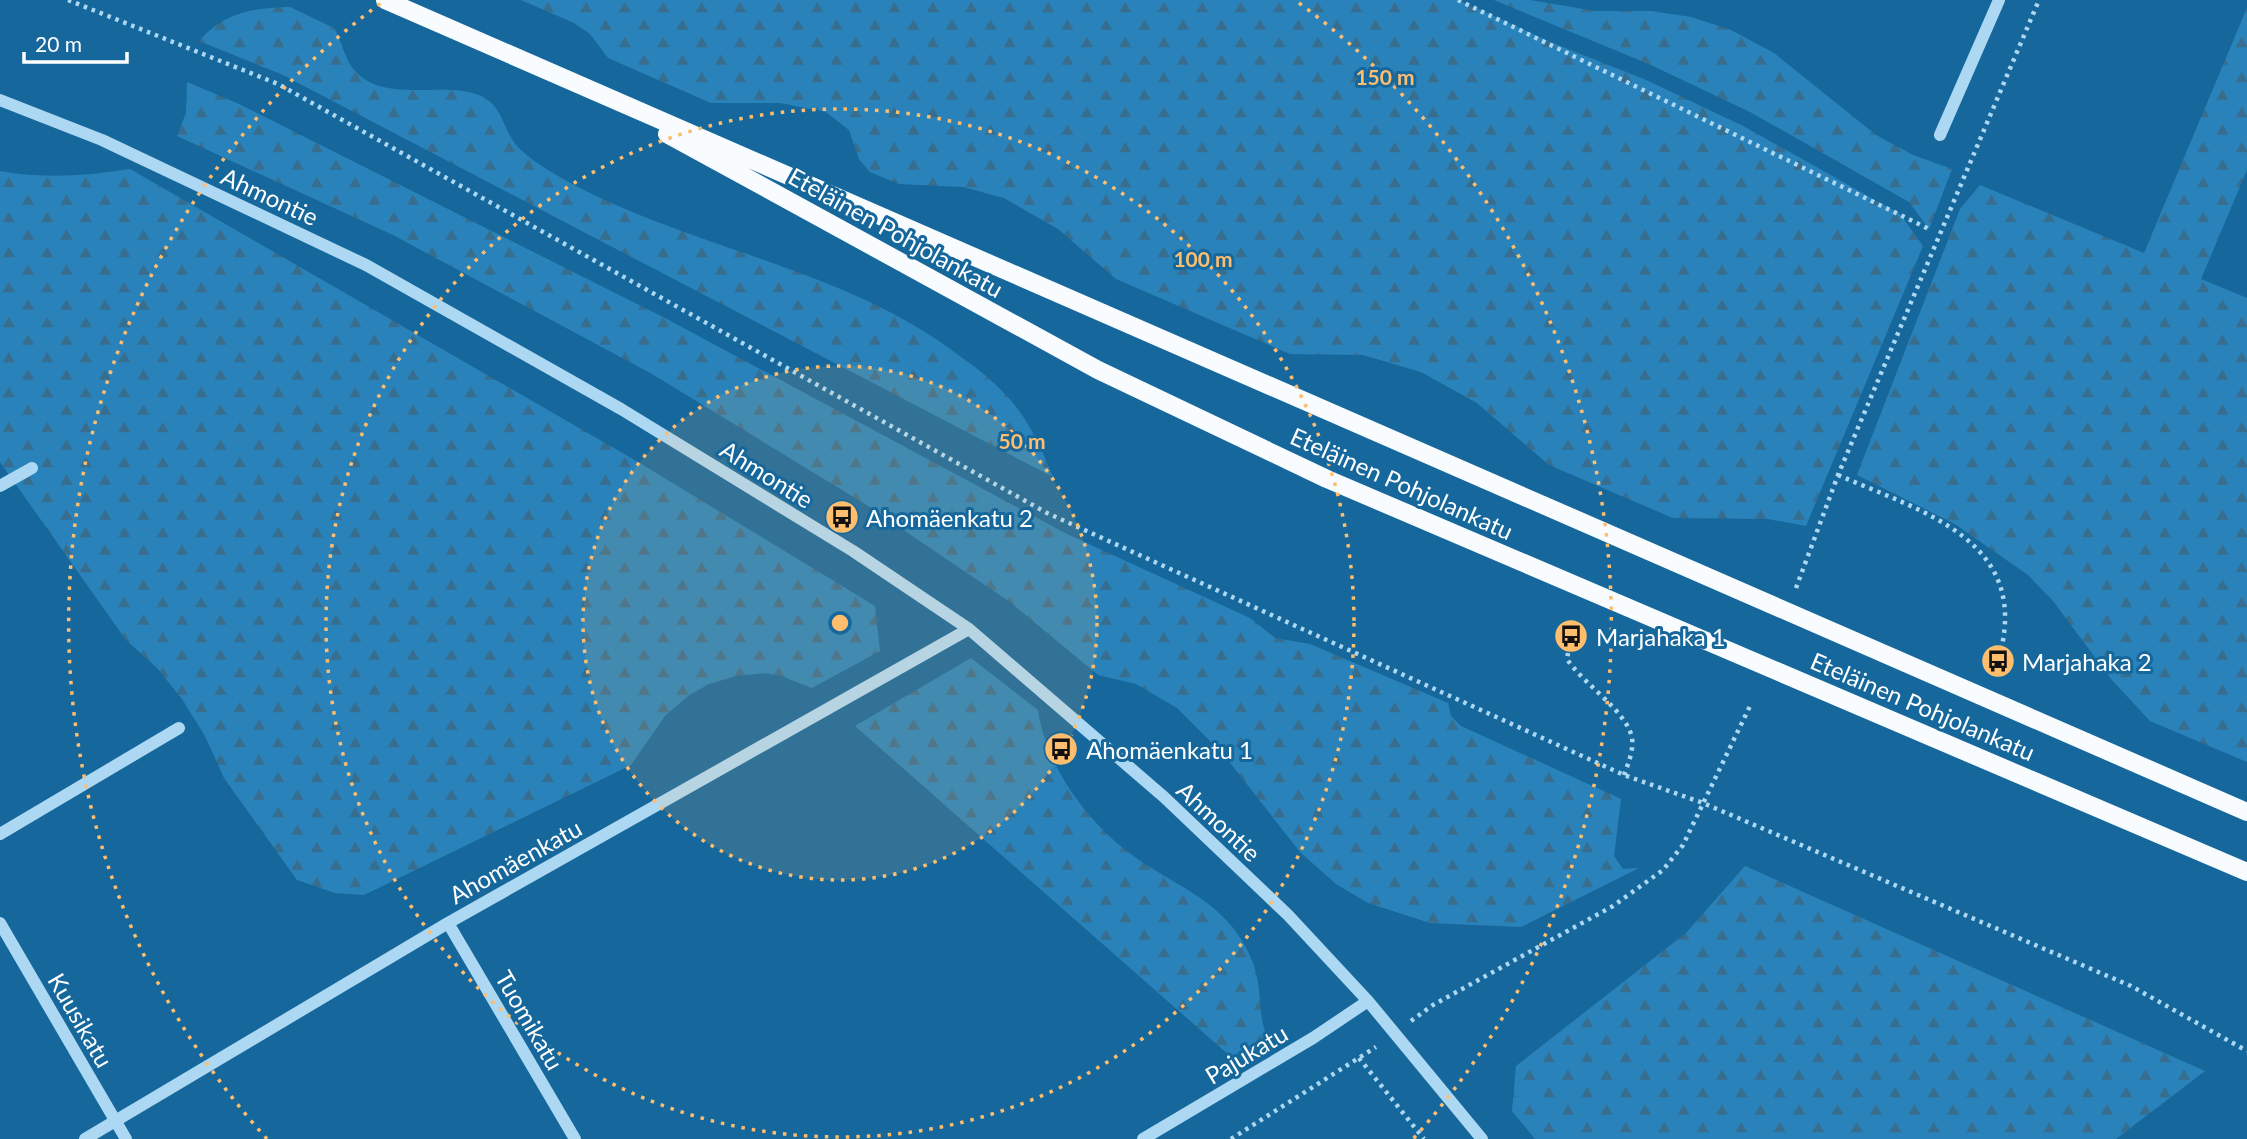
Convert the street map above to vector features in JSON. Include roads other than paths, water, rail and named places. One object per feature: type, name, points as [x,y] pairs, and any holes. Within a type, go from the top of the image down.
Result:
[{"type":"main road","name":"Eteläinen Pohjolankatu","points":[[385,0],[2247,813]]},
{"type":"main road","name":"Eteläinen Pohjolankatu","points":[[566,79],[1098,370],[1327,479],[2247,872]]},
{"type":"street","points":[[1940,135],[1999,0]]},
{"type":"street","name":"Ahmontie","points":[[0,100],[102,140],[366,265],[621,409],[853,551],[969,629],[1164,797],[1288,915],[1368,1001],[1482,1139]]},
{"type":"street","points":[[0,486],[32,468]]},
{"type":"street","name":"Ahomäenkatu","points":[[85,1139],[448,923],[969,629]]},
{"type":"street","points":[[0,834],[179,728]]},
{"type":"street","name":"Kuusikatu","points":[[0,923],[125,1139]]},
{"type":"street","name":"Tuomikatu","points":[[448,923],[575,1139]]},
{"type":"street","name":"Pajukatu","points":[[1143,1139],[1313,1038],[1368,1001]]},
{"type":"place","name":"Ahomäenkatu 2","points":[[842,517]]},
{"type":"place","name":"Marjahaka 1","points":[[1571,636]]},
{"type":"place","name":"Marjahaka 2","points":[[1998,661]]},
{"type":"place","name":"Ahomäenkatu 1","points":[[1061,749]]}]
